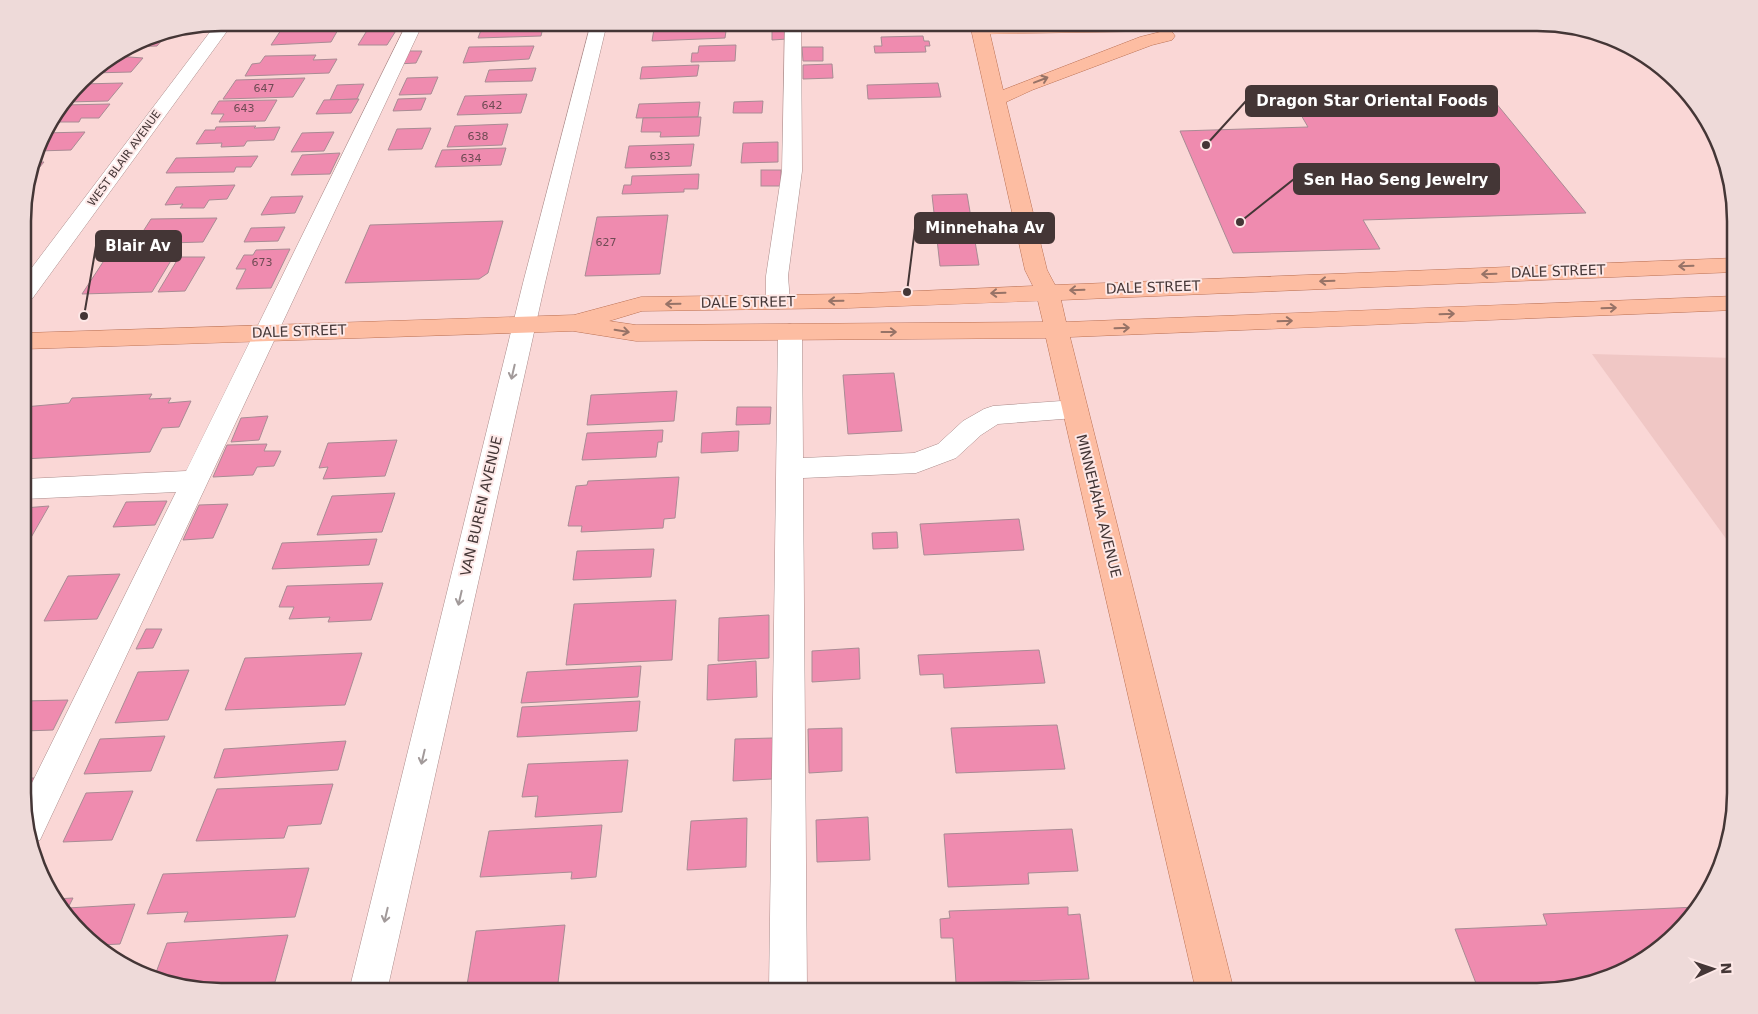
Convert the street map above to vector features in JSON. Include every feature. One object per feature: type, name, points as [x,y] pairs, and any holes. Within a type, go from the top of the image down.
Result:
[{"type":"main road","name":"MINNEHAHA AVENUE","points":[[980,31],[1036,270],[1046,291],[1056,330],[1213,983]]},
{"type":"main road","points":[[996,100],[1026,86],[1146,40],[1192,31]]},
{"type":"main road","name":"DALE STREET","points":[[573,323],[641,304],[848,301],[1046,291],[1727,265]]},
{"type":"main road","name":"DALE STREET","points":[[31,341],[573,323],[636,333],[1056,330],[1727,303]]},
{"type":"street","name":"WEST BLAIR AVENUE","points":[[31,285],[218,31]]},
{"type":"street","points":[[33,817],[411,31]]},
{"type":"street","name":"VAN BUREN AVENUE","points":[[370,983],[524,325],[597,31]]},
{"type":"street","points":[[778,302],[776,276],[792,171],[793,31]]},
{"type":"street","points":[[788,983],[790,332]]},
{"type":"street","points":[[790,469],[916,463],[947,450],[972,428],[993,415],[1075,409]]},
{"type":"street","points":[[31,489],[193,481]]},
{"type":"shaded area","points":[[1592,354],[1727,358],[1727,540]]},
{"type":"building","points":[[280,31],[337,31],[331,42],[271,45]]},
{"type":"building","points":[[367,31],[396,31],[387,45],[358,45]]},
{"type":"building","points":[[481,31],[542,31],[541,36],[478,38]]},
{"type":"building","points":[[654,31],[726,31],[725,38],[652,41]]},
{"type":"building","points":[[772,31],[788,31],[787,39],[772,40]]},
{"type":"building","points":[[923,36],[924,41],[929,41],[930,46],[925,46],[926,52],[875,53],[874,46],[882,46],[881,37]]},
{"type":"building","points":[[162,41],[157,46],[148,46]]},
{"type":"building","points":[[736,45],[735,61],[691,62],[692,53],[698,53],[699,46]]},
{"type":"building","points":[[534,46],[529,59],[463,63],[469,47]]},
{"type":"building","points":[[802,47],[823,47],[823,61],[803,61]]},
{"type":"building","points":[[404,51],[422,51],[416,63],[397,64]]},
{"type":"building","points":[[316,55],[313,60],[337,59],[329,73],[245,76],[252,64],[260,63],[265,56]]},
{"type":"building","points":[[126,57],[143,58],[131,72],[104,73]]},
{"type":"building","points":[[832,64],[833,78],[803,79],[803,65]]},
{"type":"building","points":[[699,65],[697,76],[640,79],[642,67]]},
{"type":"building","points":[[536,68],[532,81],[485,82],[489,70]]},
{"type":"building","points":[[438,77],[431,94],[399,95],[407,78]]},
{"type":"building","points":[[305,78],[293,97],[223,99],[236,80]]},
{"type":"building","points":[[123,83],[108,101],[74,102],[90,84]]},
{"type":"building","points":[[938,83],[941,97],[868,99],[867,85]]},
{"type":"building","points":[[364,84],[357,99],[330,100],[337,85]]},
{"type":"building","points":[[1482,86],[1586,213],[1363,220],[1380,249],[1233,253],[1180,131],[1308,127],[1287,91]]},
{"type":"building","points":[[527,94],[521,113],[457,115],[465,96]]},
{"type":"building","points":[[426,98],[421,110],[393,111],[398,99]]},
{"type":"building","points":[[359,99],[351,113],[316,114],[324,100]]},
{"type":"building","points":[[277,100],[265,121],[219,122],[224,114],[211,114],[219,101]]},
{"type":"building","points":[[763,101],[762,113],[733,113],[734,102]]},
{"type":"building","points":[[700,102],[698,117],[636,118],[639,104]]},
{"type":"building","points":[[110,104],[99,118],[81,118],[79,122],[59,122],[72,105]]},
{"type":"building","points":[[701,117],[699,136],[660,137],[661,132],[641,132],[643,118]]},
{"type":"building","points":[[508,124],[502,145],[447,147],[455,126]]},
{"type":"building","points":[[256,126],[254,128],[280,127],[274,140],[247,141],[244,146],[221,147],[222,143],[196,144],[205,130],[215,130],[216,127]]},
{"type":"building","points":[[431,128],[422,149],[388,150],[397,129]]},
{"type":"building","points":[[85,132],[71,150],[45,151],[53,133]]},
{"type":"building","points":[[334,132],[324,151],[291,152],[302,133]]},
{"type":"building","points":[[778,142],[778,162],[741,163],[743,143]]},
{"type":"building","points":[[694,144],[691,166],[625,168],[629,146]]},
{"type":"building","points":[[506,148],[501,165],[435,167],[442,150]]},
{"type":"building","points":[[340,153],[330,174],[291,175],[302,155]]},
{"type":"building","points":[[258,156],[251,167],[236,167],[234,172],[166,173],[176,158]]},
{"type":"building","points":[[761,170],[781,170],[781,186],[761,186]]},
{"type":"building","points":[[699,174],[698,189],[684,189],[684,192],[622,194],[624,185],[631,185],[632,176]]},
{"type":"building","points":[[235,185],[227,199],[209,200],[204,208],[180,208],[183,204],[165,205],[176,187]]},
{"type":"building","points":[[967,194],[979,265],[940,266],[932,195]]},
{"type":"building","points":[[303,196],[295,213],[261,215],[271,197]]},
{"type":"building","points":[[668,215],[660,274],[585,276],[597,217]]},
{"type":"building","points":[[217,218],[203,242],[135,244],[151,219]]},
{"type":"building","points":[[503,221],[488,273],[479,279],[345,283],[370,225]]},
{"type":"building","points":[[285,227],[278,241],[244,242],[251,228]]},
{"type":"building","points":[[290,249],[271,288],[236,289],[246,269],[236,269],[244,255],[253,255],[256,250]]},
{"type":"building","points":[[175,254],[152,292],[82,294],[107,256]]},
{"type":"building","points":[[179,257],[205,257],[185,291],[158,292]]},
{"type":"building","points":[[894,373],[902,431],[848,434],[843,375]]},
{"type":"building","points":[[677,391],[674,421],[587,425],[591,395]]},
{"type":"building","points":[[152,394],[149,399],[171,398],[168,403],[191,401],[179,427],[162,428],[150,452],[31,459],[31,406],[69,403],[72,398]]},
{"type":"building","points":[[737,407],[771,407],[770,424],[736,425]]},
{"type":"building","points":[[268,416],[259,440],[231,442],[241,418]]},
{"type":"building","points":[[663,430],[662,442],[658,442],[656,457],[582,460],[587,433]]},
{"type":"building","points":[[739,431],[738,451],[701,453],[702,433]]},
{"type":"building","points":[[397,440],[385,476],[323,479],[328,467],[319,468],[328,443]]},
{"type":"building","points":[[267,444],[264,451],[281,451],[274,466],[257,467],[253,475],[213,477],[227,445]]},
{"type":"building","points":[[679,477],[675,518],[664,519],[663,528],[581,532],[582,526],[568,526],[576,486],[587,485],[588,481]]},
{"type":"building","points":[[395,493],[382,532],[317,535],[332,496]]},
{"type":"building","points":[[167,501],[155,525],[113,527],[126,502]]},
{"type":"building","points":[[228,504],[213,538],[183,540],[199,505]]},
{"type":"building","points":[[49,506],[31,538],[31,507]]},
{"type":"building","points":[[1019,519],[1024,550],[924,555],[920,524]]},
{"type":"building","points":[[897,532],[898,548],[873,549],[872,533]]},
{"type":"building","points":[[377,539],[369,565],[272,569],[282,543]]},
{"type":"building","points":[[654,549],[651,577],[573,580],[577,551]]},
{"type":"building","points":[[120,574],[97,619],[44,621],[68,576]]},
{"type":"building","points":[[383,583],[371,620],[328,622],[330,617],[289,619],[294,607],[279,607],[287,586]]},
{"type":"building","points":[[676,600],[672,660],[566,665],[574,604]]},
{"type":"building","points":[[769,615],[769,658],[718,661],[719,618]]},
{"type":"building","points":[[146,629],[162,629],[153,648],[136,649]]},
{"type":"building","points":[[859,648],[860,679],[812,682],[812,651]]},
{"type":"building","points":[[1039,650],[1045,683],[944,688],[943,674],[920,675],[918,655]]},
{"type":"building","points":[[362,653],[345,705],[225,710],[245,658]]},
{"type":"building","points":[[756,661],[757,697],[707,700],[708,665]]},
{"type":"building","points":[[641,666],[638,697],[521,703],[527,672]]},
{"type":"building","points":[[189,670],[168,720],[115,723],[138,672]]},
{"type":"building","points":[[68,700],[53,730],[31,731],[31,701]]},
{"type":"building","points":[[640,701],[637,731],[517,737],[522,707]]},
{"type":"building","points":[[1057,725],[1065,769],[956,773],[951,728]]},
{"type":"building","points":[[842,728],[842,771],[809,773],[808,729]]},
{"type":"building","points":[[165,736],[151,771],[84,774],[100,739]]},
{"type":"building","points":[[773,738],[772,779],[733,781],[735,739]]},
{"type":"building","points":[[346,741],[338,770],[214,778],[224,749]]},
{"type":"building","points":[[628,760],[622,812],[535,817],[538,796],[522,797],[528,764]]},
{"type":"building","points":[[31,778],[38,778],[31,792]]},
{"type":"building","points":[[333,784],[321,824],[288,826],[284,838],[196,841],[217,789]]},
{"type":"building","points":[[133,791],[112,840],[63,842],[86,793]]},
{"type":"building","points":[[868,817],[870,860],[817,862],[816,820]]},
{"type":"building","points":[[747,818],[746,867],[687,870],[691,821]]},
{"type":"building","points":[[602,825],[596,877],[571,879],[572,872],[480,877],[489,831]]},
{"type":"building","points":[[1072,829],[1078,871],[1028,873],[1029,884],[948,887],[944,834]]},
{"type":"building","points":[[309,868],[295,917],[184,922],[188,912],[147,914],[163,874]]},
{"type":"building","points":[[73,898],[69,906],[63,899]]},
{"type":"building","points":[[135,904],[120,944],[108,945],[96,936],[71,908]]},
{"type":"building","points":[[1068,907],[1068,915],[1080,914],[1089,979],[956,983],[953,938],[941,938],[940,919],[950,918],[949,911]]},
{"type":"building","points":[[1687,907],[1662,936],[1642,951],[1598,973],[1574,979],[1549,982],[1476,983],[1455,929],[1547,925],[1543,914]]},
{"type":"building","points":[[565,925],[558,983],[467,983],[476,931]]},
{"type":"building","points":[[288,935],[275,982],[209,982],[184,979],[160,973],[156,971],[167,943]]},
{"type":"place","name":"Dragon Star Oriental Foods","points":[[1206,145]]},
{"type":"place","name":"Sen Hao Seng Jewelry","points":[[1240,222]]},
{"type":"place","name":"Minnehaha Av","points":[[907,292]]},
{"type":"place","name":"Blair Av","points":[[84,316]]}]
